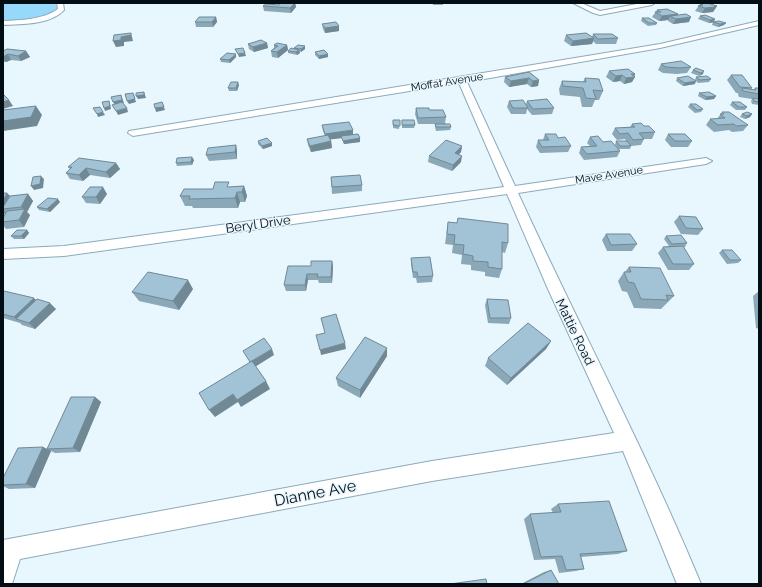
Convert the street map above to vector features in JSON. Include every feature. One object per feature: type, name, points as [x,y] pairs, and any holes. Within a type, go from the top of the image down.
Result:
[{"type":"street","points":[[3,23],[30,20],[54,15],[61,10],[60,3]]},
{"type":"street","points":[[576,3],[595,12],[606,12],[652,3]]},
{"type":"street","name":"Moffat Avenue","points":[[133,133],[462,80],[660,46],[759,23]]},
{"type":"street","name":"Mattie Road","points":[[462,80],[555,290],[628,441],[689,584]]},
{"type":"street","name":"Mave Avenue","points":[[512,190],[706,160]]},
{"type":"street","name":"Beryl Drive","points":[[3,254],[64,251],[512,190]]},
{"type":"street","name":"Dianne Ave","points":[[8,550],[432,471],[628,441]]},
{"type":"street","points":[[3,577],[8,550]]},
{"type":"shaded area","points":[[3,3],[55,3],[58,8],[57,11],[45,16],[3,22]]},
{"type":"building","points":[[281,3],[295,3],[290,8],[263,6],[266,4],[279,5]]},
{"type":"building","points":[[703,3],[717,6],[705,8],[698,6],[703,5],[700,4]]},
{"type":"building","points":[[667,9],[678,14],[662,16],[655,12],[661,12],[657,10]]},
{"type":"building","points":[[686,14],[691,17],[676,19],[670,16]]},
{"type":"building","points":[[705,15],[715,19],[710,20],[700,16]]},
{"type":"building","points":[[199,17],[216,17],[212,22],[195,22]]},
{"type":"building","points":[[642,18],[649,18],[657,23],[649,23]]},
{"type":"building","points":[[719,21],[726,23],[720,24],[713,22]]},
{"type":"building","points":[[336,22],[339,26],[325,28],[322,24]]},
{"type":"building","points":[[131,33],[131,35],[121,37],[121,40],[113,41],[114,35]]},
{"type":"building","points":[[586,33],[594,38],[573,41],[566,35]]},
{"type":"building","points":[[593,34],[612,34],[618,38],[598,39]]},
{"type":"building","points":[[261,40],[267,43],[253,47],[248,44]]},
{"type":"building","points":[[277,43],[287,45],[277,52],[271,51],[278,46],[274,45]]},
{"type":"building","points":[[298,45],[305,46],[301,49],[294,48]]},
{"type":"building","points":[[243,48],[245,53],[238,54],[235,49]]},
{"type":"building","points":[[291,48],[299,50],[296,52],[288,51]]},
{"type":"building","points":[[7,49],[26,51],[18,56],[8,54],[3,57],[3,51]]},
{"type":"building","points":[[324,50],[328,54],[319,56],[315,52]]},
{"type":"building","points":[[227,53],[236,54],[229,60],[220,59]]},
{"type":"building","points":[[681,61],[691,67],[666,67],[661,64]]},
{"type":"building","points":[[696,68],[704,71],[701,73],[693,70]]},
{"type":"building","points":[[628,69],[635,74],[631,74],[635,77],[626,78],[622,75],[616,76],[609,71]]},
{"type":"building","points":[[529,72],[539,80],[533,81],[529,78],[511,81],[505,77]]},
{"type":"building","points":[[731,75],[742,75],[752,88],[740,87]]},
{"type":"building","points":[[688,76],[696,81],[685,83],[677,78]]},
{"type":"building","points":[[707,76],[711,79],[700,80],[696,77]]},
{"type":"building","points":[[585,78],[599,79],[603,91],[593,90],[596,99],[586,98],[583,88],[563,86],[562,81],[586,82]]},
{"type":"building","points":[[231,82],[238,82],[236,88],[228,88]]},
{"type":"building","points":[[742,88],[756,90],[755,88],[759,88],[759,94],[743,91]]},
{"type":"building","points":[[144,92],[144,95],[136,96],[136,93]]},
{"type":"building","points":[[709,92],[716,96],[707,97],[699,93]]},
{"type":"building","points":[[133,93],[135,99],[127,101],[125,94]]},
{"type":"building","points":[[4,95],[9,100],[3,102],[3,96]]},
{"type":"building","points":[[121,95],[122,100],[113,102],[111,97]]},
{"type":"building","points":[[753,98],[759,99],[759,102],[754,101]]},
{"type":"building","points":[[547,99],[554,108],[533,109],[527,101]]},
{"type":"building","points":[[523,100],[528,108],[513,108],[509,101]]},
{"type":"building","points":[[109,101],[110,106],[104,108],[102,102]]},
{"type":"building","points":[[122,102],[127,108],[116,111],[112,105]]},
{"type":"building","points":[[162,102],[164,107],[155,108],[154,104]]},
{"type":"building","points":[[732,102],[740,102],[747,107],[739,107]]},
{"type":"building","points":[[690,104],[696,104],[703,109],[697,110]]},
{"type":"building","points":[[36,106],[31,117],[3,121],[3,110]]},
{"type":"building","points":[[100,107],[103,112],[97,114],[93,108]]},
{"type":"building","points":[[416,108],[443,110],[446,117],[418,118]]},
{"type":"building","points":[[722,112],[729,112],[748,125],[718,125],[710,119],[725,118],[720,114],[724,114]]},
{"type":"building","points":[[747,112],[752,114],[747,116],[742,114]]},
{"type":"building","points":[[393,120],[400,120],[400,126],[393,125]]},
{"type":"building","points":[[402,120],[414,120],[415,125],[402,125]]},
{"type":"building","points":[[349,122],[353,130],[325,134],[322,125]]},
{"type":"building","points":[[641,123],[644,126],[649,126],[655,132],[639,133],[644,139],[633,140],[628,133],[620,134],[615,128],[635,127],[632,124]]},
{"type":"building","points":[[435,124],[450,124],[451,127],[436,127]]},
{"type":"building","points":[[358,134],[360,138],[343,141],[341,136]]},
{"type":"building","points":[[545,134],[556,134],[558,138],[565,137],[571,146],[542,147],[538,140],[549,140]]},
{"type":"building","points":[[668,134],[685,134],[692,141],[675,141]]},
{"type":"building","points":[[328,135],[331,141],[310,146],[307,139]]},
{"type":"building","points":[[598,136],[603,142],[611,141],[620,151],[587,154],[581,147],[597,146],[590,137]]},
{"type":"building","points":[[267,138],[272,143],[262,146],[258,141]]},
{"type":"building","points":[[446,140],[462,146],[455,153],[462,156],[453,165],[429,156]]},
{"type":"building","points":[[616,141],[627,141],[631,146],[620,146]]},
{"type":"building","points":[[236,145],[235,152],[206,155],[208,148]]},
{"type":"building","points":[[192,157],[191,162],[176,163],[177,158]]},
{"type":"building","points":[[79,158],[116,163],[106,172],[86,168],[79,175],[66,173],[72,167],[68,167]]},
{"type":"building","points":[[360,175],[362,185],[332,187],[331,177]]},
{"type":"building","points":[[41,176],[40,184],[31,186],[33,177]]},
{"type":"building","points":[[215,182],[229,182],[227,187],[244,186],[242,192],[237,192],[235,198],[189,199],[190,196],[180,196],[184,189],[213,189]]},
{"type":"building","points":[[90,187],[103,187],[96,197],[82,197]]},
{"type":"building","points":[[3,193],[7,193],[3,201]]},
{"type":"building","points":[[28,194],[21,207],[3,209],[10,196]]},
{"type":"building","points":[[48,198],[58,199],[47,209],[37,207]]},
{"type":"building","points":[[25,209],[19,220],[3,222],[3,218],[7,211]]},
{"type":"building","points":[[679,216],[696,217],[703,229],[686,228]]},
{"type":"building","points":[[458,218],[508,224],[508,243],[502,242],[502,269],[488,267],[488,262],[473,261],[473,256],[463,254],[464,245],[454,244],[455,235],[447,234],[448,222],[457,223]]},
{"type":"building","points":[[17,230],[27,230],[21,236],[11,236]]},
{"type":"building","points":[[606,234],[630,234],[637,244],[611,245]]},
{"type":"building","points":[[681,235],[687,243],[672,244],[666,236]]},
{"type":"building","points":[[683,246],[694,264],[673,264],[663,247]]},
{"type":"building","points":[[722,250],[732,250],[741,260],[730,260]]},
{"type":"building","points":[[430,257],[433,276],[418,277],[417,272],[413,272],[411,258]]},
{"type":"building","points":[[311,261],[332,261],[331,277],[317,277],[318,274],[307,274],[305,285],[284,285],[288,266],[311,266]]},
{"type":"building","points":[[629,267],[660,268],[674,296],[666,295],[668,300],[641,299],[634,283],[628,282],[624,272],[631,272]]},
{"type":"building","points":[[148,272],[188,280],[173,301],[132,292]]},
{"type":"building","points":[[3,291],[34,298],[14,317],[3,314]]},
{"type":"building","points":[[37,299],[50,303],[29,323],[16,319]]},
{"type":"building","points":[[487,299],[508,300],[511,318],[490,318]]},
{"type":"building","points":[[336,314],[345,343],[320,350],[316,335],[325,333],[321,318]]},
{"type":"building","points":[[528,323],[551,341],[511,378],[488,358]]},
{"type":"building","points":[[365,337],[387,348],[360,390],[336,378]]},
{"type":"building","points":[[264,338],[272,349],[250,362],[243,351]]},
{"type":"building","points":[[252,361],[266,381],[237,400],[233,394],[209,410],[199,393]]},
{"type":"building","points":[[71,397],[95,397],[73,448],[47,449]]},
{"type":"building","points":[[43,447],[26,484],[3,485],[3,478],[18,448]]},
{"type":"building","points":[[609,501],[627,551],[580,554],[584,569],[566,570],[562,556],[541,557],[530,514],[561,512],[558,504]]},
{"type":"building","points":[[551,570],[559,584],[523,584]]},
{"type":"building","points":[[486,579],[487,584],[450,584]]}]
